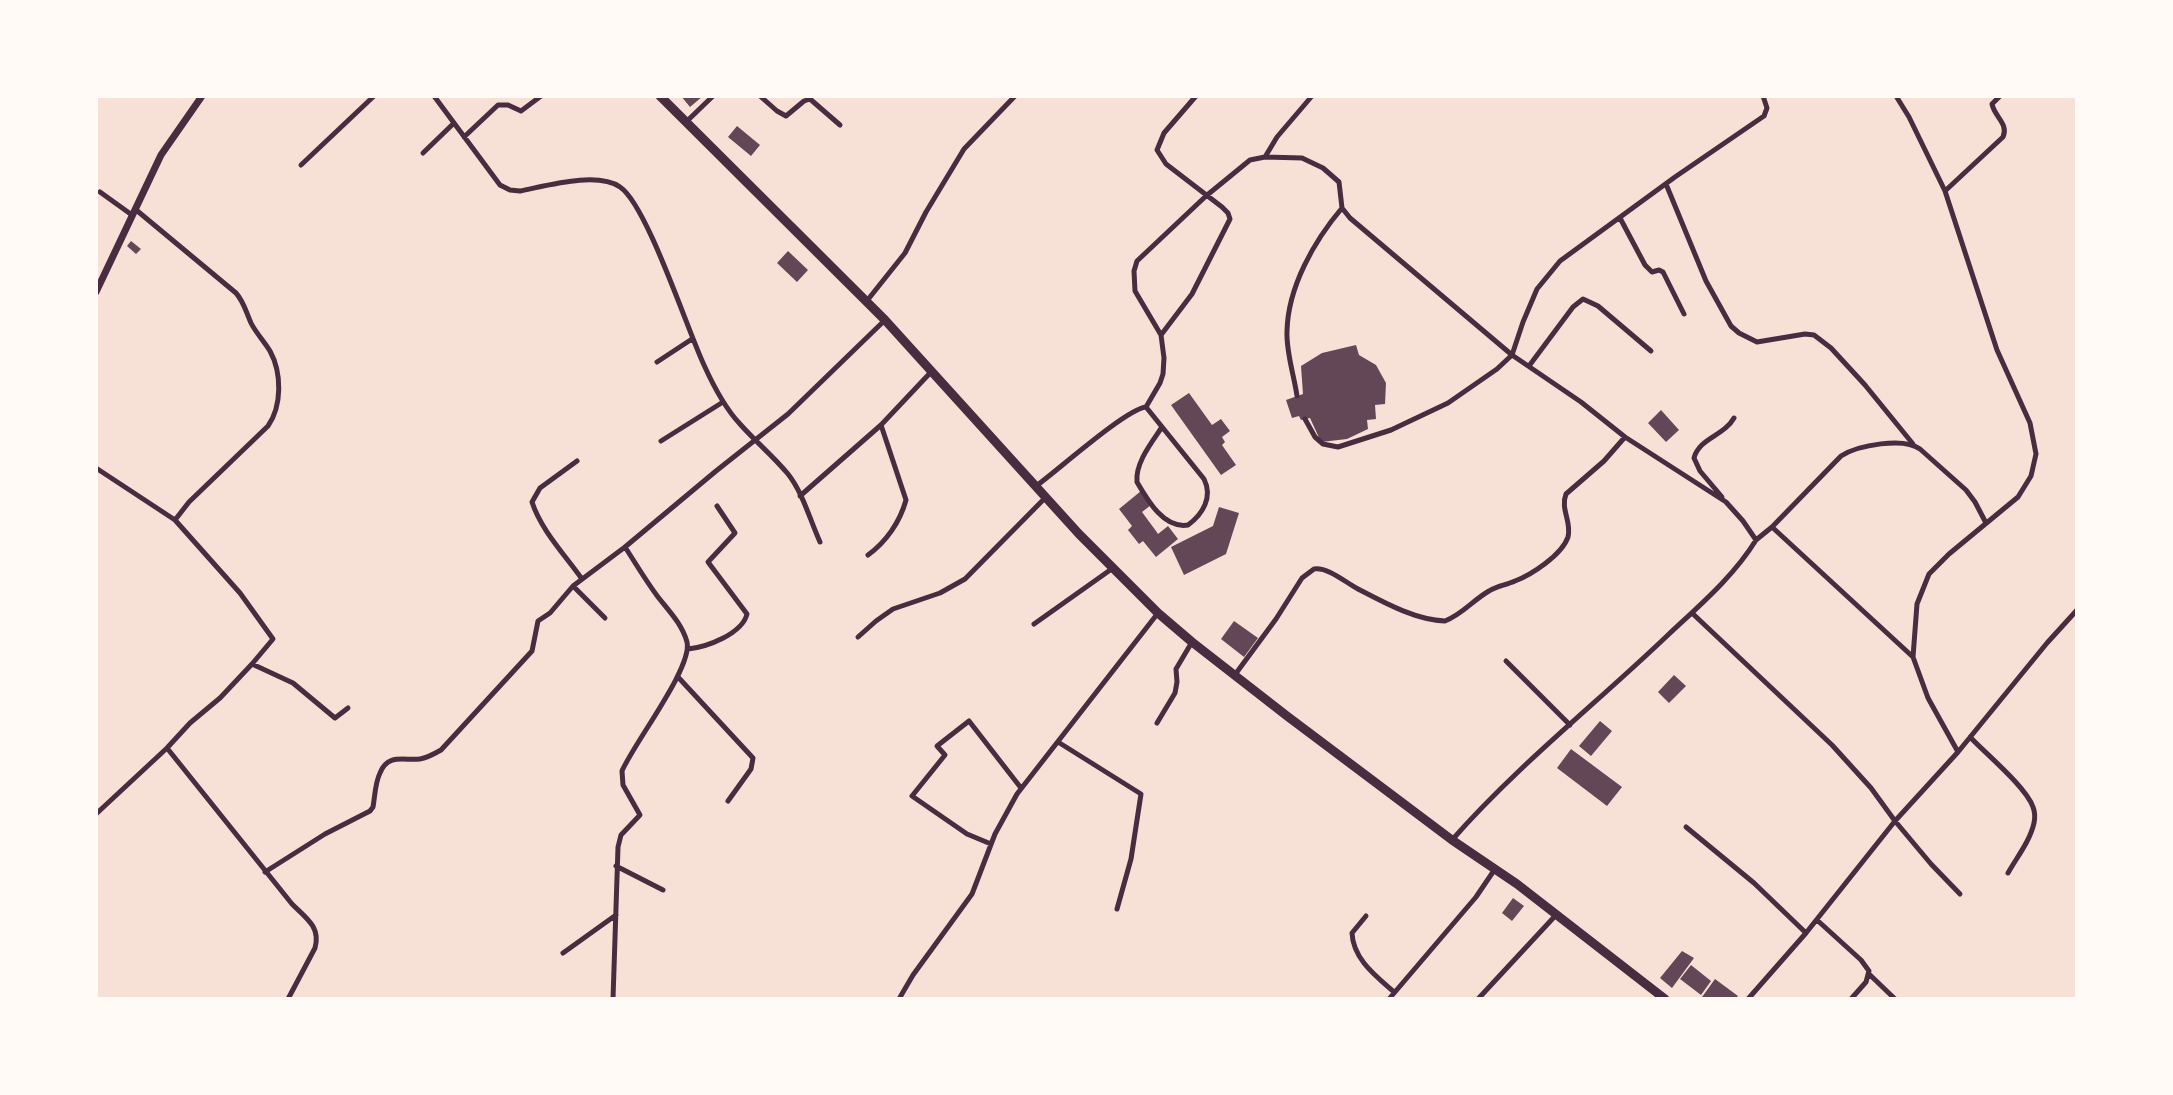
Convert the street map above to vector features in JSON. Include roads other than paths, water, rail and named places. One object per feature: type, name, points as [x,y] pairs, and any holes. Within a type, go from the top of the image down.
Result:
[{"type":"highway","points":[[660,96],[885,320],[1045,498],[1158,613],[1234,676],[1665,999]]},
{"type":"street","points":[[96,292],[161,155],[202,96]]},
{"type":"street","points":[[301,165],[374,96]]},
{"type":"street","points":[[434,96],[500,185],[520,191],[593,180],[608,182],[626,192],[646,228],[692,339],[723,402],[740,425],[789,475],[820,542]]},
{"type":"street","points":[[464,137],[498,105],[508,105],[521,111],[541,96]]},
{"type":"street","points":[[685,122],[713,96]]},
{"type":"street","points":[[760,96],[786,116],[804,100],[810,99],[840,125]]},
{"type":"street","points":[[866,303],[905,253],[934,197],[964,149],[1015,96]]},
{"type":"street","points":[[1161,335],[1192,294],[1230,219],[1222,207],[1166,164],[1157,150],[1164,133],[1196,96]]},
{"type":"street","points":[[1265,157],[1277,137],[1312,96]]},
{"type":"street","points":[[1305,419],[1322,444],[1338,447],[1391,430],[1448,403],[1497,369],[1512,355],[1537,289],[1548,273],[1560,261],[1764,116],[1766,108],[1763,96]]},
{"type":"street","points":[[1896,96],[1945,191],[1997,351],[2030,423],[2036,454],[2031,476],[2024,490],[1929,574],[1917,604],[1913,657],[1928,698],[1958,752]]},
{"type":"street","points":[[1945,191],[2003,137],[2004,126],[1992,108],[1992,104],[2000,96]]},
{"type":"street","points":[[423,153],[454,123]]},
{"type":"street","points":[[1036,486],[1105,431],[1134,411],[1146,407],[1163,374],[1161,335],[1135,291],[1134,271],[1138,261],[1206,196],[1250,160],[1265,157],[1302,158],[1323,168],[1339,182],[1342,208],[1350,218],[1512,355],[1625,437],[1726,502]]},
{"type":"street","points":[[1666,184],[1706,281],[1731,326],[1757,342],[1805,334],[1814,335],[1831,348],[1913,444],[1966,490],[1986,523]]},
{"type":"street","points":[[100,192],[134,211],[236,293],[253,327],[271,354],[276,374],[276,415],[268,426],[189,502],[175,520]]},
{"type":"street","points":[[1297,396],[1287,332],[1290,311],[1311,253],[1342,208]]},
{"type":"street","points":[[1620,218],[1645,265],[1652,272],[1663,272],[1684,314]]},
{"type":"street","points":[[1529,366],[1573,307],[1583,299],[1598,306],[1651,351]]},
{"type":"street","points":[[265,872],[324,834],[369,811],[373,807],[380,773],[389,762],[401,757],[419,759],[440,750],[532,650],[538,621],[550,613],[573,586],[788,414],[885,320]]},
{"type":"street","points":[[657,362],[692,339]]},
{"type":"street","points":[[800,496],[881,425],[931,372]]},
{"type":"street","points":[[661,441],[723,402]]},
{"type":"street","points":[[1146,407],[1207,486],[1203,510],[1196,520],[1188,525],[1175,526],[1168,521],[1158,512],[1137,482],[1136,476],[1142,460],[1161,427]]},
{"type":"street","points":[[1734,418],[1724,430],[1697,448],[1694,458],[1700,471],[1756,540]]},
{"type":"street","points":[[868,555],[889,534],[906,500],[881,425]]},
{"type":"street","points":[[1234,676],[1302,578],[1314,569],[1323,569],[1360,590],[1411,613],[1445,621],[1466,610],[1488,591],[1529,575],[1554,555],[1568,537],[1563,501],[1566,494],[1604,461],[1625,437]]},
{"type":"street","points":[[1452,839],[1496,793],[1692,613],[1740,564],[1756,540],[1834,463],[1848,452],[1874,446],[1913,444]]},
{"type":"street","points":[[577,461],[540,488],[532,502],[547,529],[582,579]]},
{"type":"street","points":[[96,468],[175,520],[234,585],[273,639],[220,698],[190,723],[96,814]]},
{"type":"street","points":[[858,637],[893,609],[940,593],[965,579],[1045,498]]},
{"type":"street","points":[[688,649],[704,647],[722,638],[739,626],[747,615],[708,562],[735,533],[717,506]]},
{"type":"street","points":[[1772,527],[1913,657]]},
{"type":"street","points":[[614,999],[615,866],[618,841],[640,815],[623,785],[622,771],[678,677],[688,649],[678,622],[625,547]]},
{"type":"street","points":[[1034,624],[1113,568]]},
{"type":"street","points":[[573,586],[605,618]]},
{"type":"street","points":[[1748,999],[1807,933],[1895,821],[1958,752],[2077,610]]},
{"type":"street","points":[[899,999],[913,975],[972,894],[1003,817],[1021,788],[1158,613]]},
{"type":"street","points":[[1692,613],[1832,745],[1871,788],[1931,864],[1960,894]]},
{"type":"street","points":[[1157,723],[1174,693],[1176,669],[1192,642]]},
{"type":"street","points":[[1506,661],[1570,725]]},
{"type":"street","points":[[252,664],[293,683],[335,718],[348,708]]},
{"type":"street","points":[[678,677],[753,758],[751,769],[728,801]]},
{"type":"street","points":[[991,844],[967,834],[912,796],[945,755],[937,746],[969,721],[1021,788]]},
{"type":"street","points":[[1970,737],[2012,780],[2034,808],[2035,817],[2030,834],[2008,873]]},
{"type":"street","points":[[1058,742],[1141,794],[1131,859],[1117,909]]},
{"type":"street","points":[[167,748],[265,872],[315,927],[315,948],[288,999]]},
{"type":"street","points":[[1686,827],[1754,883],[1807,933]]},
{"type":"street","points":[[615,866],[663,890]]},
{"type":"street","points":[[1389,999],[1475,897],[1495,869]]},
{"type":"street","points":[[564,953],[616,915]]},
{"type":"street","points":[[1478,999],[1556,915]]},
{"type":"street","points":[[1366,916],[1352,933],[1354,943],[1370,970],[1394,992]]},
{"type":"street","points":[[1817,919],[1861,960],[1869,974],[1895,999]]},
{"type":"street","points":[[1852,999],[1869,974]]}]
